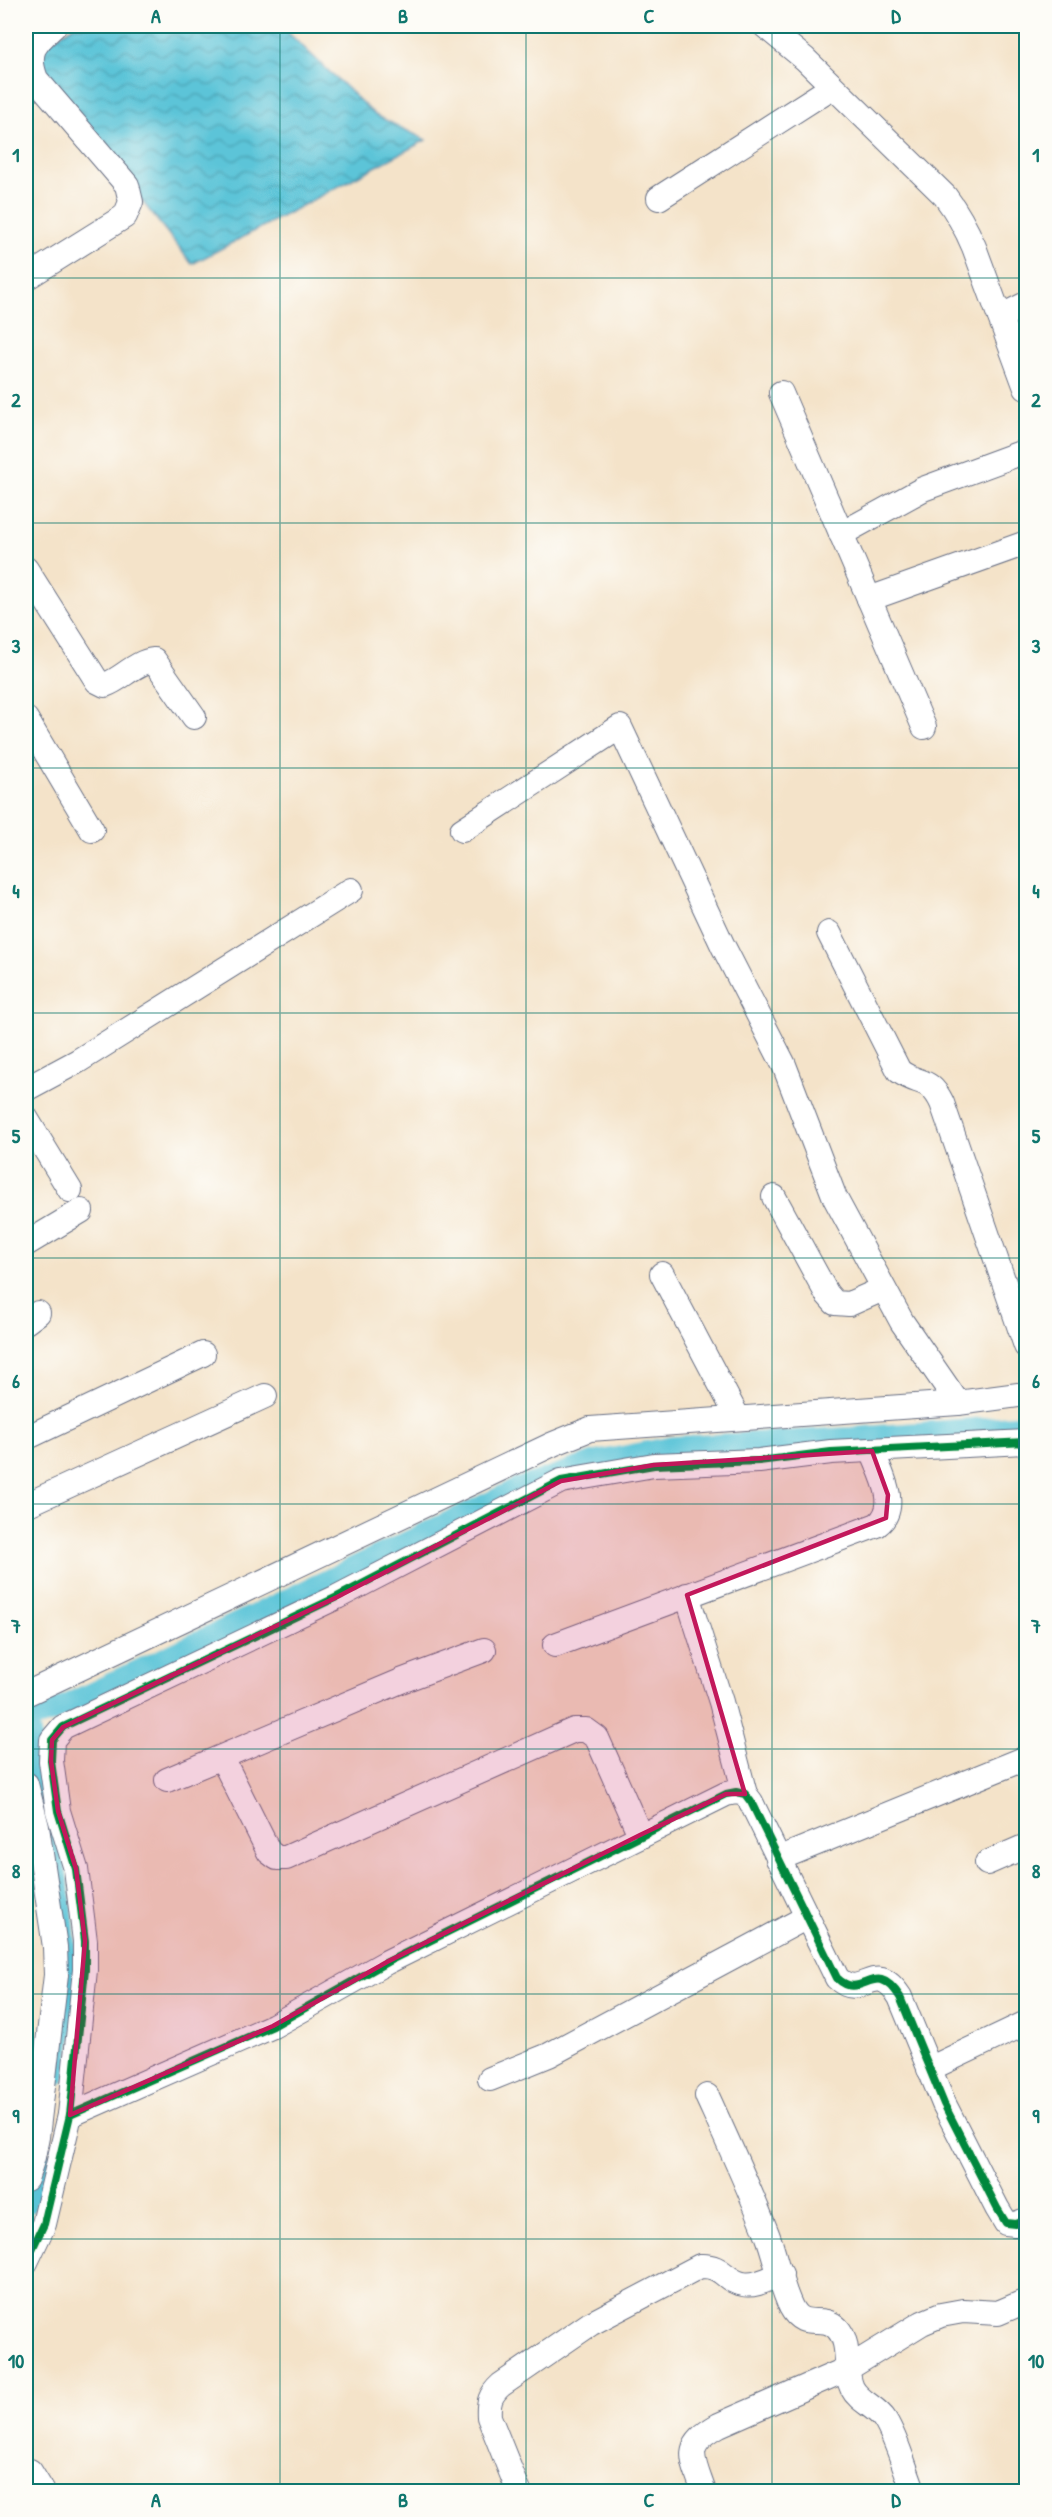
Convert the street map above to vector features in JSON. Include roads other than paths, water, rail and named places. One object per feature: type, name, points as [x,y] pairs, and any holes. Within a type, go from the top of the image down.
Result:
[{"type":"street","points":[[26,278],[125,216],[131,202],[127,185],[36,79],[30,64],[32,49],[54,26]]},
{"type":"street","points":[[765,26],[805,59],[954,208],[965,225],[1026,388]]},
{"type":"street","points":[[660,198],[832,87]]},
{"type":"street","points":[[1000,317],[1026,304]]},
{"type":"street","points":[[781,393],[924,728]]},
{"type":"street","points":[[841,534],[923,489],[1026,451]]},
{"type":"street","points":[[869,599],[1026,543]]},
{"type":"street","points":[[26,569],[97,681],[105,685],[145,661],[154,660],[194,717]]},
{"type":"street","points":[[26,718],[92,830]]},
{"type":"street","points":[[462,830],[620,727],[723,946],[784,1065],[835,1198],[902,1322],[958,1403]]},
{"type":"street","points":[[26,1089],[78,1061],[351,890]]},
{"type":"street","points":[[829,933],[899,1071],[909,1078],[928,1083],[942,1103],[1026,1346]]},
{"type":"street","points":[[26,1118],[76,1200],[26,1244]]},
{"type":"street","points":[[774,1197],[827,1294],[835,1303],[849,1304],[883,1289]]},
{"type":"street","points":[[662,1274],[738,1418]]},
{"type":"street","points":[[26,1438],[203,1354]]},
{"type":"street","points":[[28,1693],[553,1444],[590,1429],[958,1403],[1026,1394]]},
{"type":"street","points":[[26,1505],[265,1396]]},
{"type":"street","points":[[26,2262],[44,2224],[70,2115],[84,1970],[85,1941],[76,1869],[58,1811],[51,1761],[52,1740],[63,1728],[337,1597],[561,1481],[654,1466],[759,1461],[831,1452],[1026,1442]]},
{"type":"street","points":[[555,1645],[877,1525],[886,1518],[890,1507],[872,1451]]},
{"type":"street","points":[[687,1595],[721,1702],[745,1794],[829,1965],[845,1986],[856,1986],[872,1980],[884,1979],[892,1984],[900,1997],[944,2104],[1006,2223],[1015,2224],[1026,2220]]},
{"type":"street","points":[[167,1780],[401,1681],[484,1650]]},
{"type":"street","points":[[222,1758],[269,1852],[277,1858],[286,1858],[574,1730],[586,1730],[597,1738],[640,1835]]},
{"type":"street","points":[[778,1859],[1026,1758]]},
{"type":"street","points":[[26,1784],[37,1827],[55,1947],[56,1975],[37,2137],[26,2179]]},
{"type":"street","points":[[70,2115],[273,2026],[387,1962],[726,1794],[736,1792],[745,1794]]},
{"type":"street","points":[[987,1863],[1026,1846]]},
{"type":"street","points":[[490,2079],[549,2055],[807,1917]]},
{"type":"street","points":[[929,2069],[1026,2023]]},
{"type":"street","points":[[707,2096],[754,2200],[790,2305],[796,2316],[804,2322],[828,2321],[838,2329],[844,2340],[852,2389],[884,2418],[914,2492]]},
{"type":"street","points":[[519,2492],[489,2417],[488,2405],[492,2394],[501,2385],[590,2324],[699,2266],[712,2265],[734,2281],[744,2285],[759,2283],[781,2274]]},
{"type":"street","points":[[704,2492],[692,2458],[694,2445],[702,2434],[847,2369],[922,2323],[941,2315],[963,2311],[998,2313],[1026,2301]]},
{"type":"street","points":[[26,2472],[30,2471],[43,2492]]},
{"type":"water","points":[[74,26],[281,26],[375,115],[426,140],[192,264],[27,56]]},
{"type":"waterway","points":[[27,1720],[50,1713],[520,1488],[596,1462],[673,1447],[851,1438],[1026,1425]]},
{"type":"waterway","points":[[26,1715],[45,1806],[62,1910],[68,1968],[66,2008],[55,2075]]},
{"type":"waterway","points":[[26,2203],[40,2160]]}]
